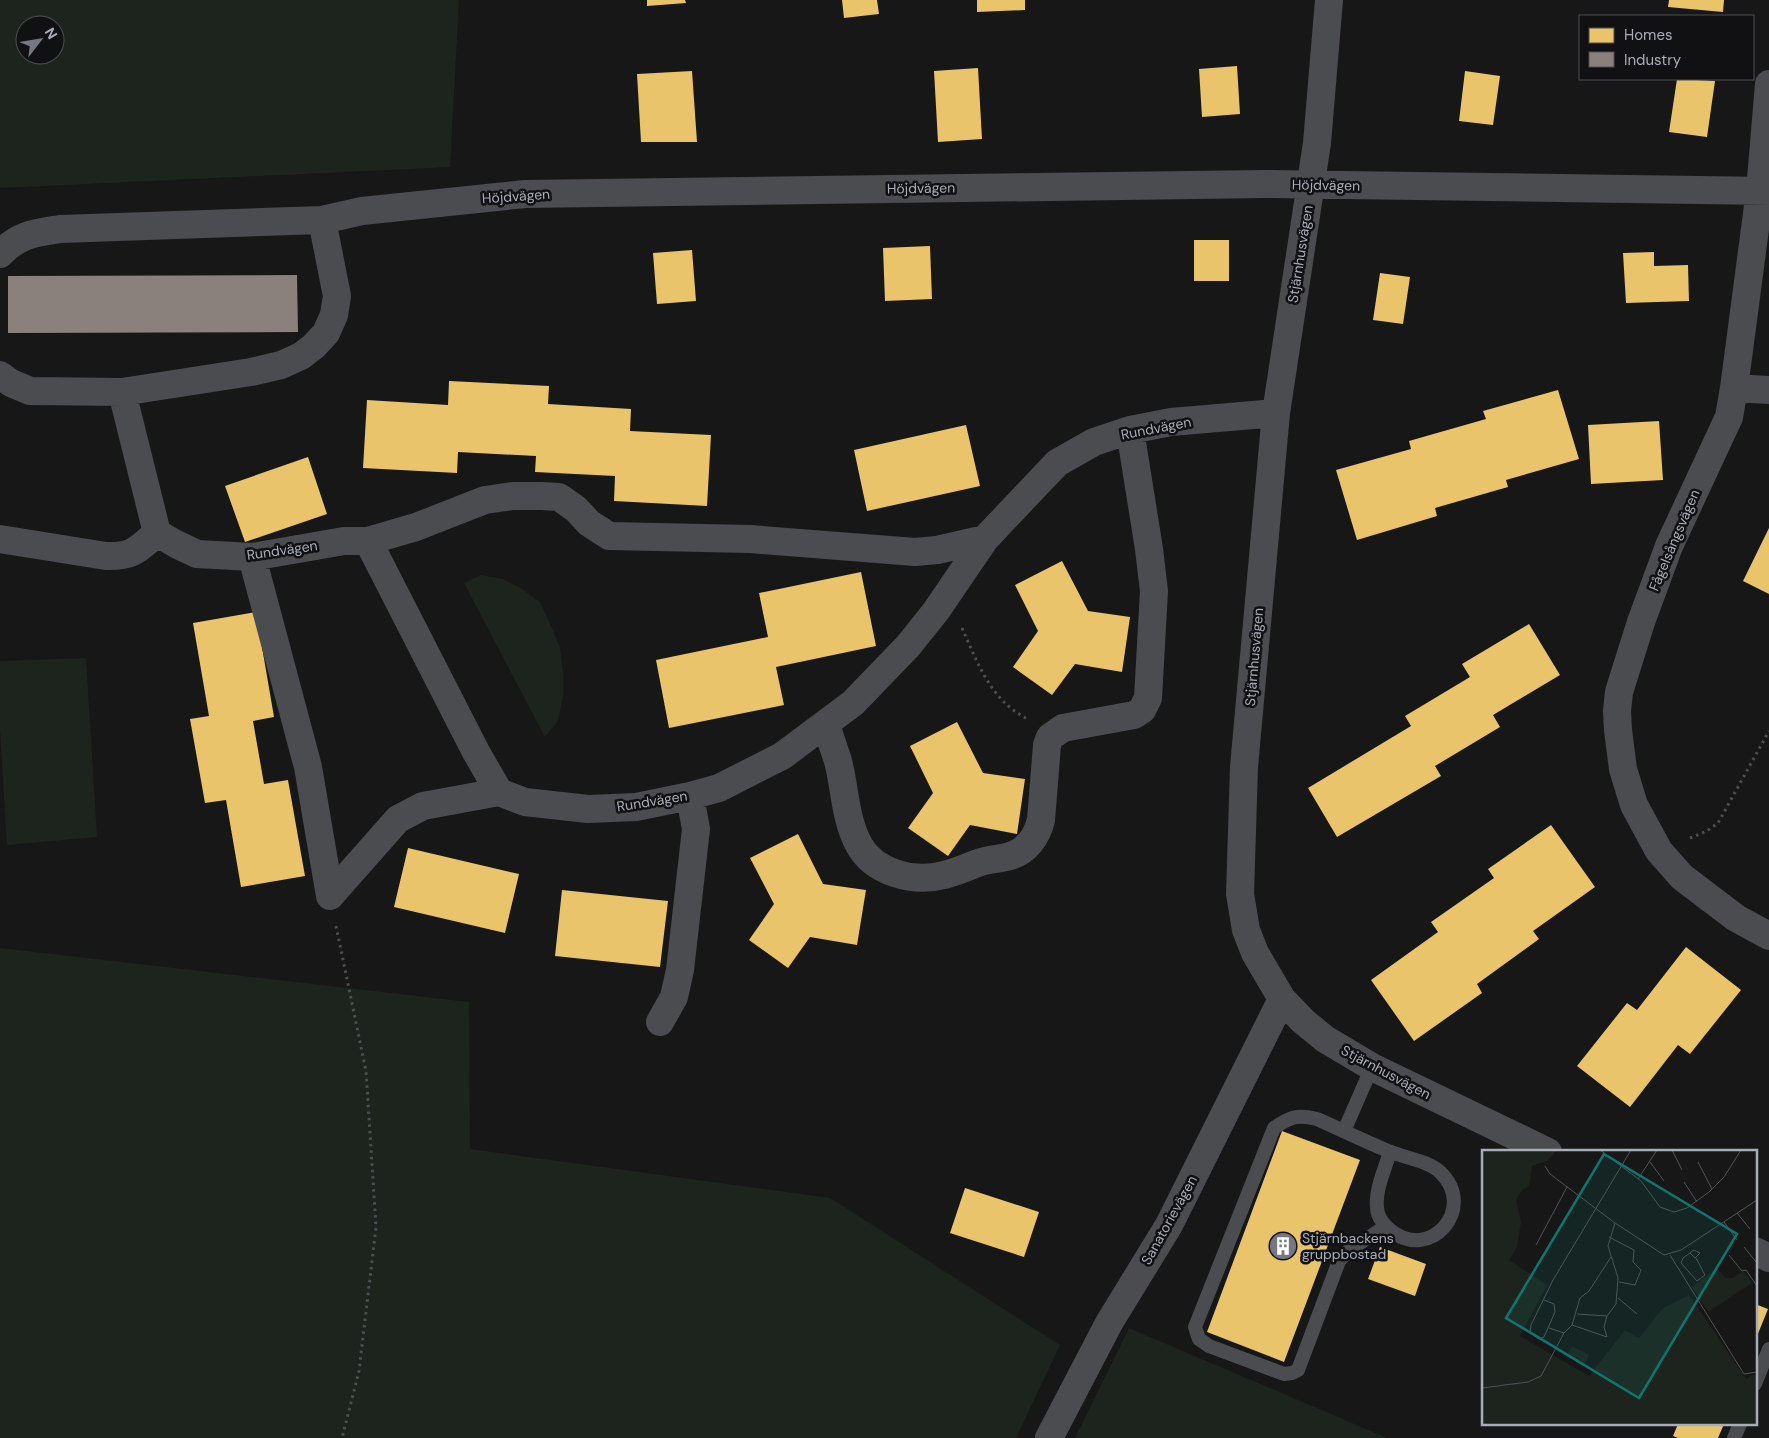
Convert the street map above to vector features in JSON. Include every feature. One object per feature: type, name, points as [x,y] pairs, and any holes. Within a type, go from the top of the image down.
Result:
[{"type":"street","name":"Stjärnhusvägen","points":[[1329,0],[1317,143],[1276,413],[1244,767],[1240,894],[1246,930],[1255,953],[1282,999],[1303,1021],[1325,1039],[1372,1067],[1544,1150]]},
{"type":"street","name":"Fågelsångsvägen","points":[[1769,84],[1764,191],[1729,417],[1669,546],[1641,622],[1619,692],[1618,730],[1623,769],[1634,805],[1660,851],[1682,877],[1736,918],[1769,936]]},
{"type":"street","name":"Höjdvägen","points":[[0,254],[7,247],[27,235],[76,228],[322,220],[362,211],[525,194],[1266,184],[1764,191]]},
{"type":"street","points":[[0,375],[11,383],[30,391],[122,392],[251,372],[281,365],[301,356],[326,333],[334,315],[337,296],[322,220]]},
{"type":"street","points":[[1734,388],[1769,390]]},
{"type":"street","points":[[0,539],[120,557],[134,554],[157,533],[122,392]]},
{"type":"street","name":"Rundvägen","points":[[499,792],[525,802],[588,809],[636,807],[719,788],[782,756],[826,725],[852,703],[908,646],[947,596],[985,539],[1057,463],[1094,442],[1130,430],[1171,422],[1276,413]]},
{"type":"street","points":[[826,725],[838,761],[848,812],[858,843],[868,857],[880,866],[912,878],[944,875],[985,861],[1012,856],[1024,849],[1038,831],[1041,820],[1050,737],[1063,728],[1134,714],[1142,710],[1148,698],[1154,591],[1130,430]]},
{"type":"street","name":"Rundvägen","points":[[157,533],[197,554],[252,557],[344,541],[368,541],[416,527],[485,500],[513,496],[532,496],[559,497],[609,536],[750,539],[915,552],[937,550],[985,539]]},
{"type":"street","points":[[330,896],[398,819],[423,806],[499,792],[476,752],[368,541]]},
{"type":"street","points":[[252,557],[308,767],[330,896]]},
{"type":"street","points":[[660,1022],[674,996],[680,970],[696,829],[690,796]]},
{"type":"street","name":"Sanatorievägen","points":[[1049,1438],[1109,1323],[1169,1225],[1282,999]]},
{"type":"street","points":[[1756,1252],[1769,1258]]},
{"type":"lane","points":[[1344,1131],[1372,1067]]},
{"type":"lane","points":[[1386,1226],[1348,1251],[1339,1261],[1298,1370],[1292,1374],[1284,1374],[1218,1350],[1199,1339],[1195,1327],[1274,1128],[1285,1120],[1305,1116],[1317,1119],[1390,1152],[1434,1167],[1446,1179],[1451,1190],[1454,1208],[1451,1219],[1437,1234],[1415,1241],[1404,1238],[1395,1234],[1379,1218],[1377,1198],[1390,1152]]},
{"type":"lane","points":[[1756,1382],[1769,1349]]},
{"type":"lane","points":[[1734,1438],[1739,1426]]},
{"type":"path","points":[[947,596],[986,679],[994,691],[1006,704],[1050,737]]},
{"type":"path","points":[[1660,851],[1707,831],[1718,823],[1769,731]]},
{"type":"path","points":[[330,896],[366,1071],[376,1226],[359,1371],[342,1438]]},
{"type":"shaded area","points":[[0,0],[459,0],[450,167],[0,188]]},
{"type":"shaded area","points":[[481,575],[503,579],[522,589],[540,602],[560,648],[563,695],[558,721],[545,737],[464,583]]},
{"type":"shaded area","points":[[86,658],[97,837],[7,845],[0,729],[0,661]]},
{"type":"shaded area","points":[[0,948],[469,1002],[470,1149],[830,1198],[1060,1345],[1016,1438],[0,1438]]},
{"type":"shaded area","points":[[1129,1328],[1387,1438],[1075,1438]]},
{"type":"building: Homes","points":[[647,0],[685,0],[686,3],[647,6]]},
{"type":"building: Homes","points":[[842,0],[877,0],[879,14],[844,18]]},
{"type":"building: Homes","points":[[977,0],[1025,0],[1025,10],[977,12]]},
{"type":"building: Homes","points":[[1669,0],[1724,0],[1723,12],[1668,7]]},
{"type":"building: Homes","points":[[1237,66],[1240,114],[1202,117],[1199,69]]},
{"type":"building: Homes","points":[[978,68],[982,139],[938,142],[934,71]]},
{"type":"building: Homes","points":[[692,71],[697,142],[641,142],[637,74]]},
{"type":"building: Homes","points":[[1465,71],[1500,76],[1493,125],[1459,121]]},
{"type":"building: Homes","points":[[1677,80],[1715,81],[1707,137],[1669,132]]},
{"type":"building: Homes","points":[[1194,240],[1229,240],[1229,281],[1194,281]]},
{"type":"building: Homes","points":[[930,246],[932,299],[885,301],[883,248]]},
{"type":"building: Homes","points":[[692,250],[696,301],[657,304],[653,253]]},
{"type":"building: Homes","points":[[1654,252],[1654,266],[1688,265],[1689,301],[1626,303],[1623,253]]},
{"type":"building: Homes","points":[[1380,273],[1410,277],[1403,324],[1373,320]]},
{"type":"building: Homes","points":[[449,381],[549,386],[548,404],[631,409],[630,431],[711,435],[707,506],[614,501],[615,476],[535,472],[536,456],[458,452],[457,473],[363,468],[367,400],[448,405]]},
{"type":"building: Homes","points":[[1558,390],[1579,459],[1506,480],[1508,487],[1435,508],[1437,516],[1357,540],[1336,470],[1411,449],[1409,441],[1486,419],[1483,411]]},
{"type":"building: Homes","points":[[1659,421],[1663,480],[1591,484],[1588,425]]},
{"type":"building: Homes","points":[[966,425],[980,486],[867,511],[854,450]]},
{"type":"building: Homes","points":[[308,457],[327,514],[245,542],[225,486]]},
{"type":"building: Homes","points":[[1769,528],[1769,594],[1743,581]]},
{"type":"building: Homes","points":[[1062,561],[1088,611],[1130,617],[1122,672],[1075,664],[1052,695],[1013,667],[1038,631],[1015,585]]},
{"type":"building: Homes","points":[[861,572],[876,646],[776,667],[784,705],[669,728],[656,660],[768,637],[759,593]]},
{"type":"building: Homes","points":[[256,612],[274,717],[253,721],[264,784],[288,780],[305,876],[241,887],[226,800],[205,803],[190,719],[209,716],[193,623]]},
{"type":"building: Homes","points":[[1529,624],[1560,675],[1493,715],[1500,727],[1435,766],[1441,776],[1337,837],[1308,788],[1411,726],[1405,716],[1470,677],[1462,664]]},
{"type":"building: Homes","points":[[957,722],[983,773],[1025,779],[1017,834],[970,825],[948,856],[908,828],[933,793],[910,746]]},
{"type":"building: Homes","points":[[1551,825],[1595,887],[1533,931],[1539,939],[1477,984],[1482,993],[1414,1041],[1371,980],[1438,932],[1431,922],[1494,878],[1488,869]]},
{"type":"building: Homes","points":[[798,834],[823,884],[866,890],[857,945],[810,937],[788,968],[749,940],[774,904],[750,858]]},
{"type":"building: Homes","points":[[408,848],[519,874],[505,933],[394,907]]},
{"type":"building: Homes","points":[[562,890],[668,901],[660,967],[555,956]]},
{"type":"building: Homes","points":[[1686,947],[1741,990],[1690,1054],[1678,1045],[1630,1107],[1577,1066],[1627,1003],[1637,1010]]},
{"type":"building: Homes","name":"Stjärnbackens gruppbostad","points":[[1282,1131],[1360,1160],[1284,1362],[1207,1332]]},
{"type":"building: Homes","points":[[965,1188],[1039,1212],[1024,1257],[950,1233]]},
{"type":"building: Homes","points":[[1380,1247],[1426,1264],[1415,1296],[1368,1279]]},
{"type":"building: Homes","points":[[1756,1304],[1768,1309],[1756,1339]]},
{"type":"building: Homes","points":[[1677,1426],[1723,1426],[1718,1438],[1678,1438],[1673,1436]]},
{"type":"building: Industry","points":[[297,275],[298,332],[8,333],[8,276]]},
{"type":"place","name":"Stjärnbackens gruppbostad","points":[[1283,1246]]}]
